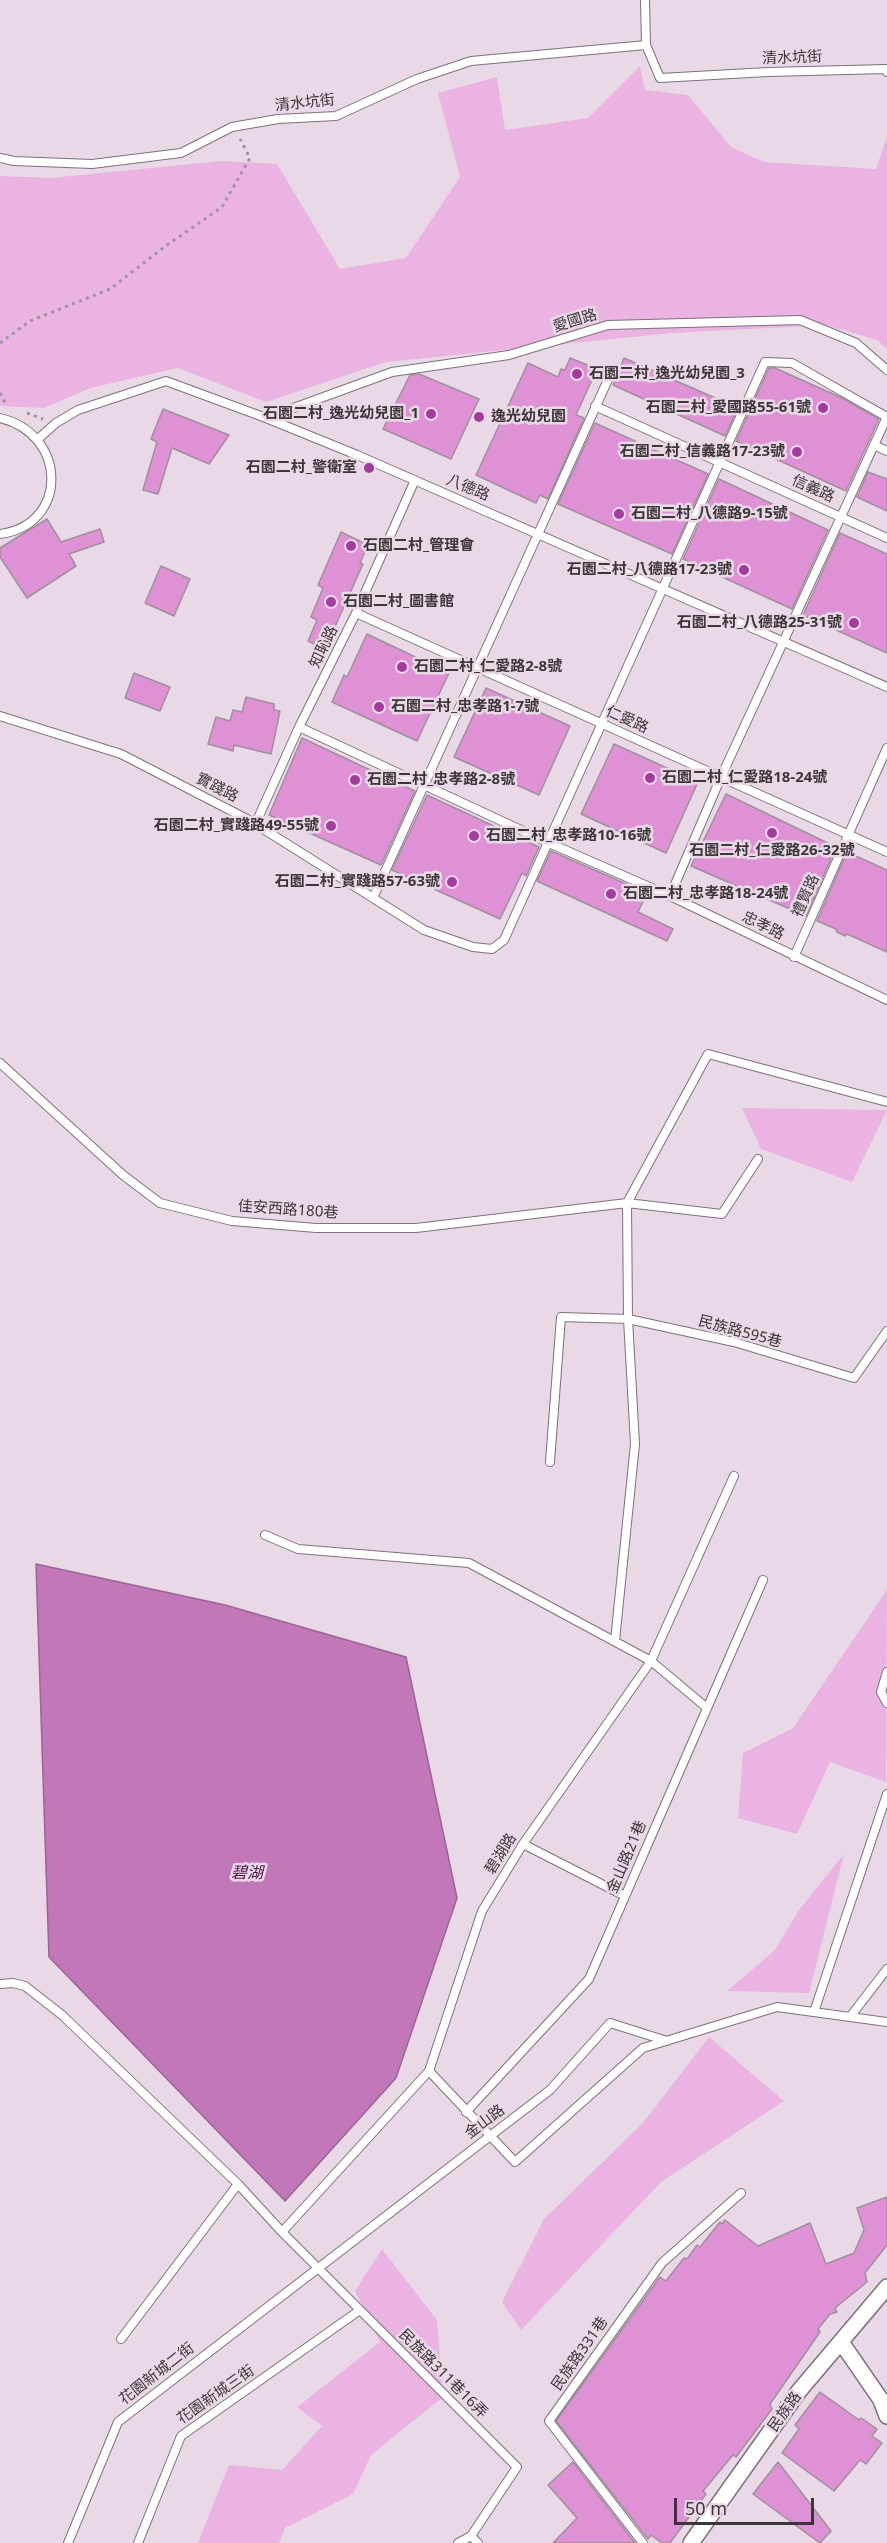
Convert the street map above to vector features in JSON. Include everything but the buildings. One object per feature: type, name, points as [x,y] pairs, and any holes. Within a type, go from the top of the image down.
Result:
[{"type":"street","name":"民族路","points":[[691,2543],[799,2391],[887,2287]]},
{"type":"street","points":[[841,2342],[884,2399],[887,2416]]},
{"type":"lane","name":"清水坑街","points":[[645,0],[646,45],[660,78],[804,71],[886,69],[887,72]]},
{"type":"lane","name":"清水坑街","points":[[0,158],[14,161],[92,164],[181,153],[232,127],[278,119],[336,116],[417,79],[471,61],[646,45]]},
{"type":"lane","name":"愛國路","points":[[266,417],[392,372],[509,355],[608,325],[800,320],[856,343],[887,370]]},
{"type":"lane","points":[[549,843],[765,362],[792,363],[887,417],[721,777],[670,896]]},
{"type":"lane","points":[[373,898],[611,373]]},
{"type":"lane","name":"八德路","points":[[37,440],[56,423],[78,410],[166,381],[266,417],[415,480],[538,533],[663,591],[887,687]]},
{"type":"lane","name":"信義路","points":[[596,406],[887,538]]},
{"type":"lane","points":[[0,418],[28,429],[47,452],[52,482],[41,510],[18,529],[0,534]]},
{"type":"lane","points":[[874,444],[887,451]]},
{"type":"lane","name":"知恥路","points":[[255,825],[299,727],[356,613],[415,480]]},
{"type":"lane","name":"仁愛路","points":[[356,613],[887,852]]},
{"type":"lane","name":"實踐路","points":[[0,716],[121,754],[255,825],[424,930],[473,947],[492,949],[504,940],[549,843]]},
{"type":"lane","name":"忠孝路","points":[[299,727],[549,843],[670,896],[887,1000]]},
{"type":"lane","name":"禮賢路","points":[[794,957],[887,748]]},
{"type":"lane","points":[[615,1641],[635,1444],[628,1319],[627,1203],[708,1054],[887,1102]]},
{"type":"lane","name":"佳安西路180巷","points":[[0,1063],[123,1175],[160,1203],[232,1221],[316,1228],[416,1228],[627,1203],[722,1214],[758,1159]]},
{"type":"lane","name":"民族路595巷","points":[[550,1462],[561,1317],[628,1319],[734,1342],[854,1378],[887,1331]]},
{"type":"lane","name":"碧湖路","points":[[282,2232],[429,2071],[482,1911],[523,1844],[651,1661],[734,1476]]},
{"type":"lane","points":[[265,1534],[298,1549],[469,1563],[651,1661],[707,1708]]},
{"type":"lane","name":"金山路21巷","points":[[466,2112],[589,1979],[763,1580]]},
{"type":"lane","points":[[887,1672],[881,1692],[887,1703]]},
{"type":"lane","points":[[814,2012],[887,1794]]},
{"type":"lane","points":[[523,1844],[625,1896]]},
{"type":"lane","points":[[850,2017],[887,1969]]},
{"type":"lane","name":"民族路311巷16弄","points":[[0,1984],[13,1983],[25,1986],[62,2015],[238,2184],[282,2232],[517,2467],[471,2536]]},
{"type":"lane","points":[[429,2071],[515,2162],[643,2048],[777,2007],[887,2022]]},
{"type":"lane","name":"金山路","points":[[317,2267],[550,2090],[610,2023],[668,2040]]},
{"type":"lane","points":[[121,2339],[238,2184]]},
{"type":"lane","name":"民族路331巷","points":[[643,2543],[549,2421],[662,2263],[741,2193]]},
{"type":"lane","name":"花園新城二街","points":[[68,2543],[118,2422],[317,2267]]},
{"type":"lane","name":"花園新城三街","points":[[138,2543],[181,2436],[360,2310]]},
{"type":"lane","points":[[458,2543],[471,2536],[478,2543]]},
{"type":"path","points":[[0,343],[30,321],[110,289],[166,245],[222,207],[250,158],[240,140],[238,126]]},
{"type":"path","points":[[0,393],[7,406],[56,423]]},
{"type":"shaded area","points":[[640,66],[645,90],[688,95],[731,147],[764,162],[876,169],[887,137],[887,349],[877,340],[826,325],[672,333],[386,362],[266,402],[178,368],[90,388],[44,408],[0,406],[0,176],[50,178],[221,161],[277,164],[340,269],[406,258],[460,177],[438,93],[497,77],[505,130],[588,118]]},
{"type":"shaded area","points":[[742,1108],[887,1110],[852,1182],[761,1149]]},
{"type":"shaded area","points":[[887,1590],[886,1782],[830,1762],[797,1834],[738,1818],[743,1753],[793,1728]]},
{"type":"shaded area","points":[[844,1854],[809,1993],[727,1991],[775,1950],[799,1910]]},
{"type":"shaded area","points":[[709,2037],[784,2101],[661,2182],[521,2330],[502,2302],[544,2219],[643,2123]]},
{"type":"shaded area","points":[[382,2249],[437,2320],[443,2397],[371,2455],[353,2494],[285,2528],[279,2543],[198,2543],[229,2465],[282,2470],[322,2426],[297,2407],[380,2342],[355,2291]]},
{"type":"water","name":"碧湖","points":[[36,1564],[225,1605],[406,1657],[457,1898],[396,2078],[285,2201],[49,1957]]},
{"type":"place","name":"石園二村_逸光幼兒園_3","points":[[577,374]]},
{"type":"place","name":"石園二村_愛國路55-61號","points":[[823,408]]},
{"type":"place","name":"石園二村_逸光幼兒園_1","points":[[431,414]]},
{"type":"place","name":"逸光幼兒園","points":[[479,417]]},
{"type":"place","name":"石園二村_信義路17-23號","points":[[797,452]]},
{"type":"place","name":"石園二村_警衛室","points":[[369,468]]},
{"type":"place","name":"石園二村_八德路9-15號","points":[[619,514]]},
{"type":"place","name":"石園二村_管理會","points":[[351,546]]},
{"type":"place","name":"石園二村_八德路17-23號","points":[[744,570]]},
{"type":"place","name":"石園二村_圖書館","points":[[331,602]]},
{"type":"place","name":"石園二村_八德路25-31號","points":[[854,623]]},
{"type":"place","name":"石園二村_仁愛路2-8號","points":[[402,667]]},
{"type":"place","name":"石園二村_忠孝路1-7號","points":[[379,707]]},
{"type":"place","name":"石園二村_仁愛路18-24號","points":[[650,778]]},
{"type":"place","name":"石園二村_忠孝路2-8號","points":[[355,780]]},
{"type":"place","name":"石園二村_實踐路49-55號","points":[[331,826]]},
{"type":"place","name":"石園二村_仁愛路26-32號","points":[[772,833]]},
{"type":"place","name":"石園二村_忠孝路10-16號","points":[[474,836]]},
{"type":"place","name":"石園二村_實踐路57-63號","points":[[452,882]]},
{"type":"place","name":"石園二村_忠孝路18-24號","points":[[611,894]]}]
